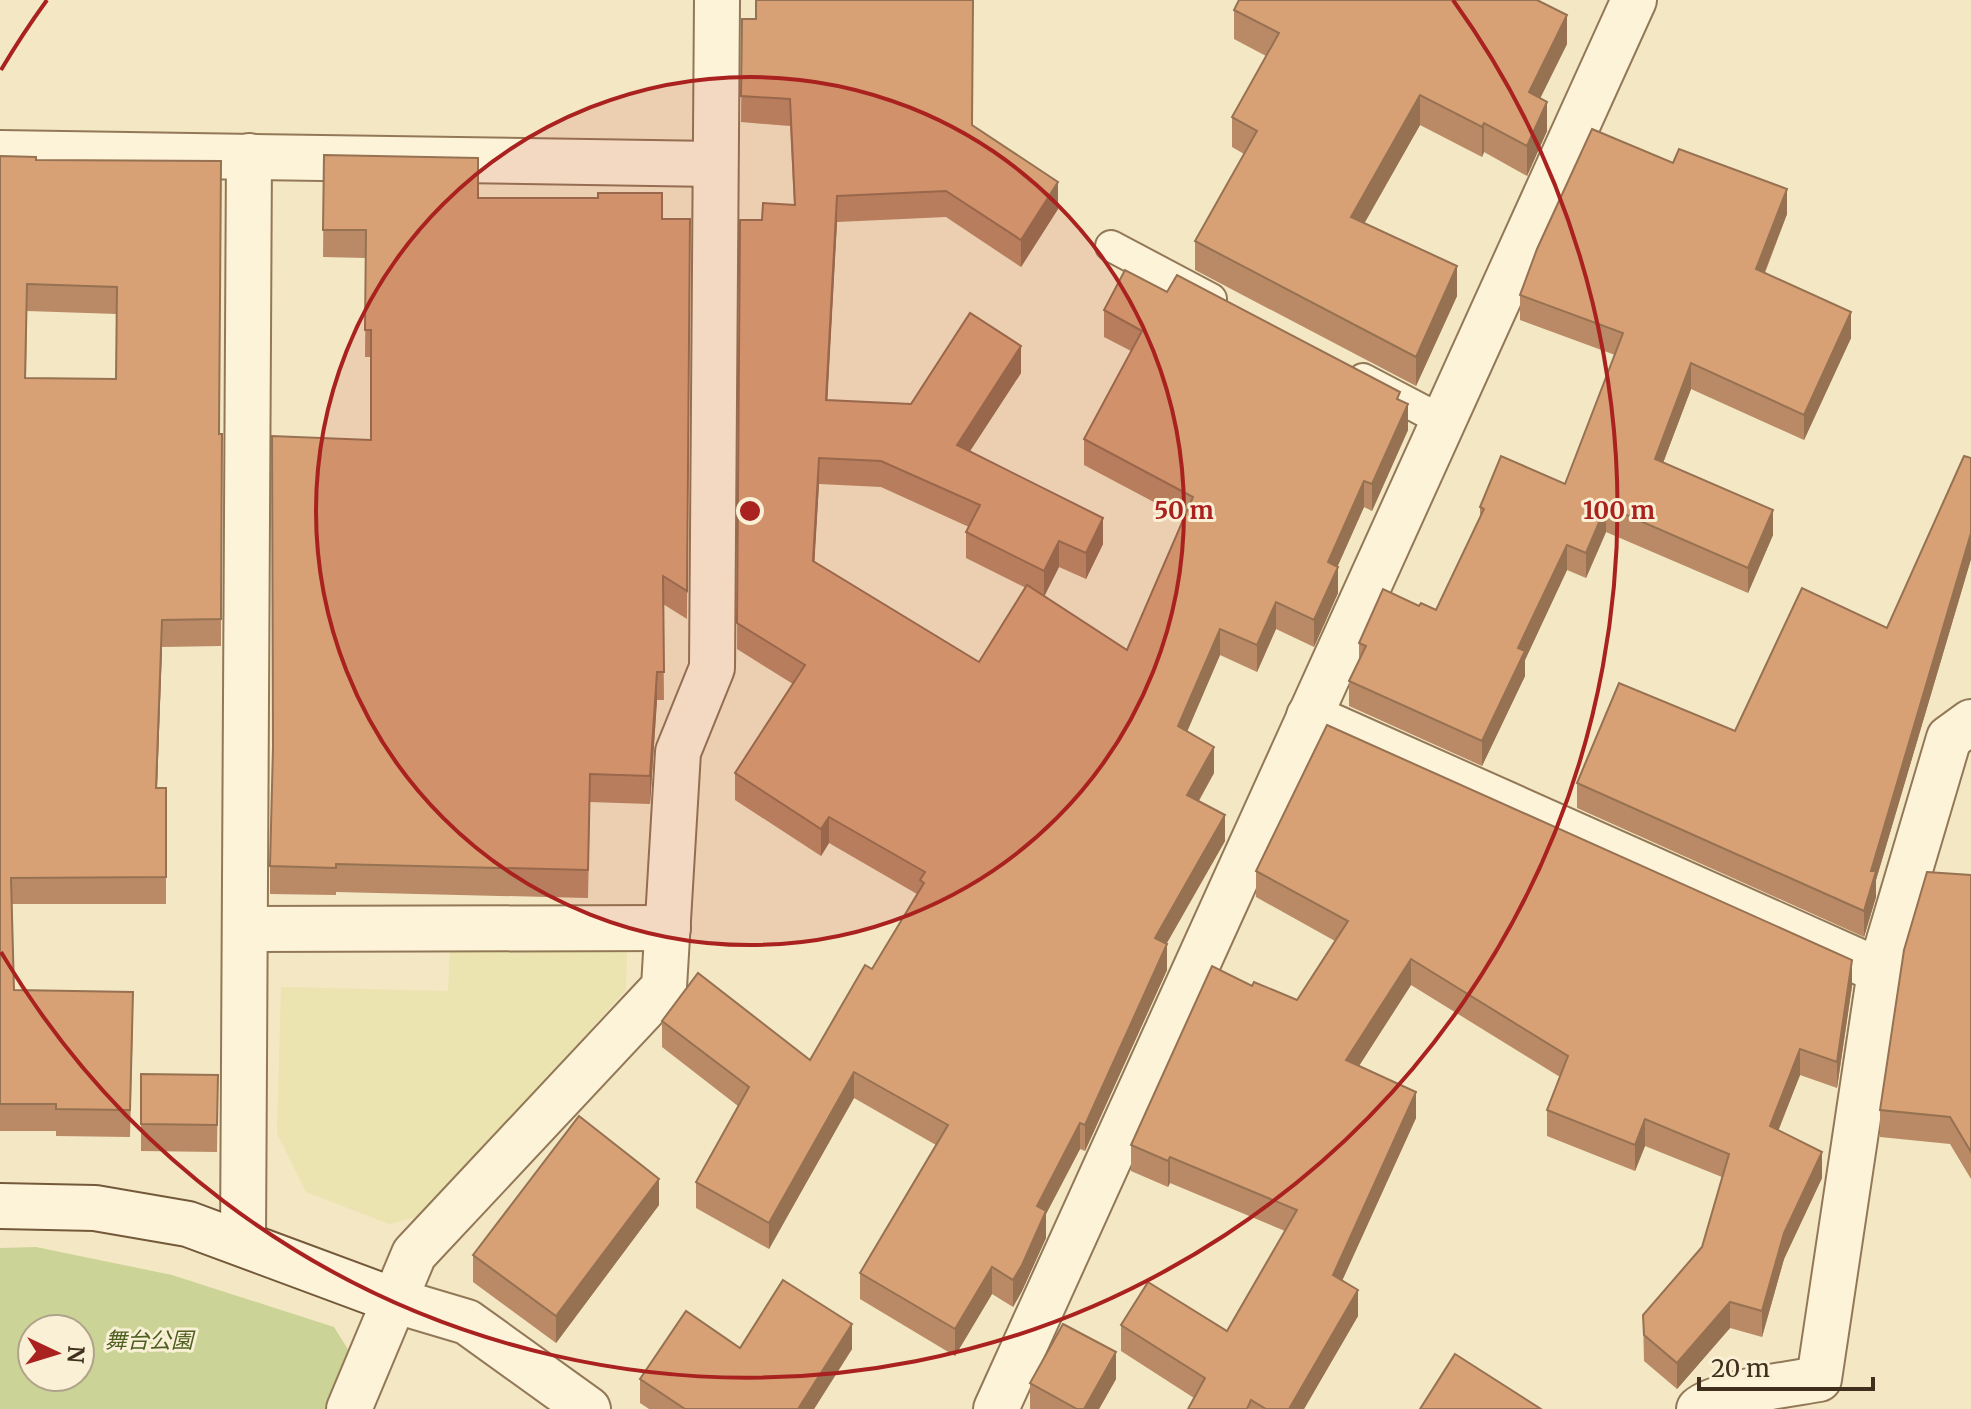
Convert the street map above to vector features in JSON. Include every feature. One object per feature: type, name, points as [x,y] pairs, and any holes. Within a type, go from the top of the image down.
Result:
[{"type":"street","points":[[349,1409],[414,1254],[664,987],[678,752],[712,668],[717,0]]},
{"type":"street","points":[[996,1409],[1634,0]]},
{"type":"street","points":[[0,153],[715,164]]},
{"type":"street","points":[[243,1243],[249,156]]},
{"type":"street","points":[[1309,716],[1880,971]]},
{"type":"street","points":[[1727,1404],[1819,1379],[1880,971],[1949,738],[1971,722]]},
{"type":"street","points":[[246,929],[668,928]]},
{"type":"street","points":[[0,1206],[95,1208],[188,1224],[393,1300],[467,1322],[588,1409]]},
{"type":"lane","points":[[1111,246],[1235,312]]},
{"type":"lane","points":[[1332,363],[1443,421]]},
{"type":"shaded area","points":[[450,946],[627,950],[626,990],[424,1215],[389,1224],[306,1192],[277,1133],[281,987],[448,991]]},
{"type":"green space","name":"舞台公園","points":[[36,1247],[172,1275],[334,1327],[349,1351],[328,1409],[0,1409],[0,1248]]},
{"type":"building","points":[[756,0],[973,0],[972,125],[1058,182],[1021,240],[946,191],[837,196],[826,400],[911,404],[970,313],[1021,346],[957,445],[1103,518],[1086,553],[1059,541],[1044,571],[966,532],[980,505],[881,461],[819,458],[813,561],[979,662],[1027,585],[1127,650],[1193,497],[1084,439],[1142,331],[1104,310],[1125,270],[1167,292],[1177,275],[1400,392],[1397,399],[1408,404],[1372,484],[1364,481],[1328,562],[1338,567],[1314,620],[1276,602],[1257,645],[1220,629],[1178,726],[1214,747],[1187,795],[1225,815],[1155,938],[1167,944],[1085,1125],[1080,1123],[1037,1206],[1046,1211],[1022,1265],[1013,1280],[992,1267],[955,1329],[860,1273],[948,1125],[854,1072],[769,1223],[696,1182],[749,1087],[662,1021],[698,973],[810,1060],[865,965],[872,969],[924,883],[920,880],[925,872],[829,817],[821,829],[735,773],[805,665],[737,623],[740,220],[762,220],[763,203],[795,205],[790,99],[741,96],[742,19],[756,19]]},
{"type":"building","points":[[1239,0],[1537,0],[1567,15],[1529,92],[1547,102],[1527,146],[1420,95],[1351,217],[1457,266],[1416,357],[1195,241],[1257,131],[1232,117],[1279,33],[1234,10]]},
{"type":"building","points":[[1592,129],[1673,163],[1679,149],[1787,189],[1756,269],[1851,312],[1804,415],[1691,363],[1655,459],[1773,510],[1748,568],[1606,506],[1586,553],[1567,545],[1518,648],[1525,651],[1482,741],[1349,681],[1366,646],[1359,643],[1383,589],[1419,606],[1421,603],[1436,610],[1484,509],[1480,507],[1501,456],[1565,484],[1623,333],[1520,295],[1537,249]]},
{"type":"building","points":[[324,155],[478,158],[478,198],[598,198],[598,193],[662,193],[662,219],[690,219],[687,591],[663,576],[664,672],[657,672],[650,776],[590,774],[588,870],[336,864],[336,868],[270,866],[273,747],[272,436],[371,440],[371,330],[365,330],[366,230],[323,230]]},
{"type":"building","points":[[0,156],[36,157],[36,160],[221,161],[221,619],[162,620],[156,788],[166,788],[166,877],[11,878],[14,990],[133,992],[130,1110],[56,1109],[56,1104],[0,1104]],"holes":[[[27,284],[117,287],[116,379],[25,378]]]},
{"type":"building","points":[[1964,456],[1971,458],[1971,533],[1871,871],[1876,871],[1864,911],[1577,783],[1619,683],[1735,731],[1802,588],[1887,628]]},
{"type":"building","points":[[1327,725],[1852,960],[1837,1062],[1800,1049],[1770,1126],[1822,1152],[1784,1233],[1762,1311],[1730,1302],[1677,1363],[1644,1335],[1643,1315],[1702,1247],[1729,1154],[1645,1119],[1635,1145],[1547,1110],[1568,1056],[1411,959],[1346,1060],[1416,1092],[1333,1275],[1358,1290],[1289,1409],[1266,1409],[1251,1400],[1247,1409],[1188,1409],[1205,1378],[1121,1325],[1148,1282],[1227,1331],[1297,1210],[1170,1157],[1168,1161],[1131,1145],[1212,966],[1252,986],[1254,982],[1297,1000],[1348,921],[1256,871]]},
{"type":"building","points":[[1927,872],[1971,875],[1971,1152],[1950,1117],[1880,1110],[1904,950]]},
{"type":"building","points":[[141,1074],[218,1075],[217,1125],[141,1124]]},
{"type":"building","points":[[579,1116],[659,1179],[556,1316],[473,1255]]},
{"type":"building","points":[[783,1280],[852,1324],[798,1409],[685,1409],[640,1379],[686,1311],[740,1348]]},
{"type":"building","points":[[1063,1324],[1116,1352],[1084,1409],[1077,1409],[1030,1383]]},
{"type":"building","points":[[1455,1354],[1541,1409],[1420,1409]]}]
